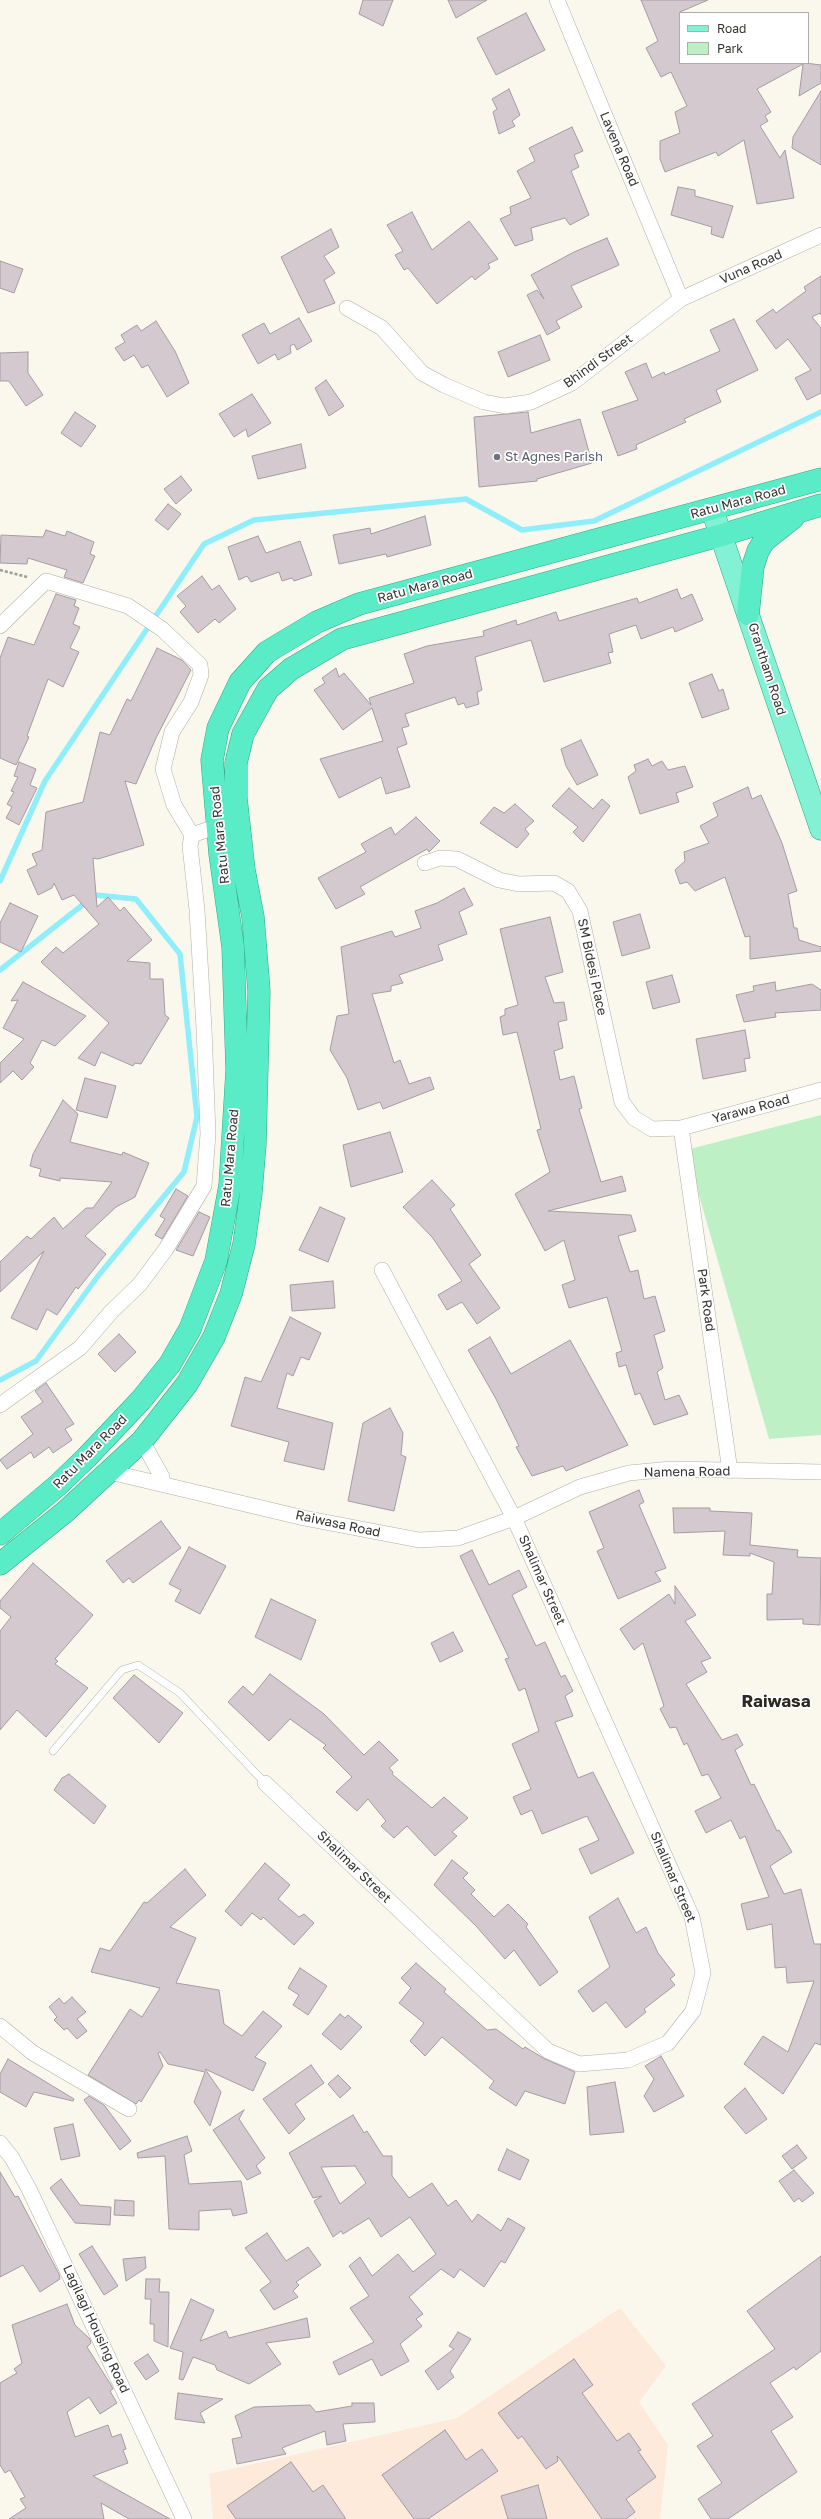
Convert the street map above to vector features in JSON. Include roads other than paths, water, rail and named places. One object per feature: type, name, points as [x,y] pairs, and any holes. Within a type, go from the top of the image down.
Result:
[{"type":"highway","name":"Ratu Mara Road","points":[[0,1534],[58,1485],[87,1457],[132,1410],[170,1364],[190,1329],[216,1261],[230,1185],[237,1070],[233,947],[218,826],[212,760],[218,728],[240,682],[267,652],[317,622],[359,604],[821,479]]},
{"type":"highway","name":"Ratu Mara Road","points":[[0,1564],[65,1512],[142,1441],[187,1384],[214,1337],[231,1294],[244,1244],[255,1144],[259,991],[253,917],[244,870],[236,798],[236,763],[242,734],[268,688],[291,669],[342,640],[722,535],[812,508]]},
{"type":"highway","points":[[748,614],[753,566],[758,550],[764,541],[812,508]]},
{"type":"main road","name":"Grantham Road","points":[[712,509],[821,829]]},
{"type":"street","name":"Lavena Road","points":[[557,0],[681,299]]},
{"type":"street","name":"Vuna Road","points":[[681,299],[821,235]]},
{"type":"street","name":"Bhindi Street","points":[[347,308],[382,328],[422,373],[444,385],[484,402],[505,406],[531,402],[572,383],[681,299]]},
{"type":"street","points":[[0,626],[46,581],[128,606],[162,628],[200,665],[201,675],[191,702],[172,732],[163,769],[174,805],[192,835],[190,846],[197,910],[208,1134],[204,1186],[166,1249],[140,1284],[112,1312],[80,1348],[0,1405]]},
{"type":"street","points":[[192,835],[218,826]]},
{"type":"street","name":"SM Bidesi Place","points":[[425,863],[440,858],[457,860],[499,880],[519,884],[554,883],[568,891],[580,911],[622,1102],[634,1118],[652,1129],[681,1128]]},
{"type":"street","name":"Yarawa Road","points":[[681,1128],[821,1090]]},
{"type":"street","name":"Park Road","points":[[681,1128],[730,1471]]},
{"type":"street","name":"Shalimar Street","points":[[265,1783],[548,2051],[579,2064],[628,2060],[668,2043],[693,2011],[704,1973],[692,1917],[514,1518],[382,1270]]},
{"type":"street","points":[[142,1441],[162,1477],[162,1484]]},
{"type":"street","name":"Namena Road","points":[[514,1518],[580,1487],[629,1473],[671,1469],[821,1472]]},
{"type":"street","name":"Raiwasa Road","points":[[110,1472],[304,1518],[420,1540],[458,1538],[514,1518]]},
{"type":"street","points":[[0,2026],[33,2053],[128,2109]]},
{"type":"street","name":"Lagilagi Housing Road","points":[[0,2143],[12,2158],[30,2189],[184,2519]]},
{"type":"lane","points":[[53,1751],[122,1670],[138,1665],[180,1693],[265,1783]]},
{"type":"waterway","points":[[0,881],[45,781],[204,544],[254,520],[466,499],[522,530],[594,521],[821,412]]},
{"type":"waterway","points":[[0,970],[95,895],[136,899],[180,954],[197,1117],[184,1172],[98,1276],[36,1361],[0,1380]]},
{"type":"place","name":"St Agnes Parish","points":[[497,457]]},
{"type":"district","name":"Raiwasa","points":[[776,1702]]}]
